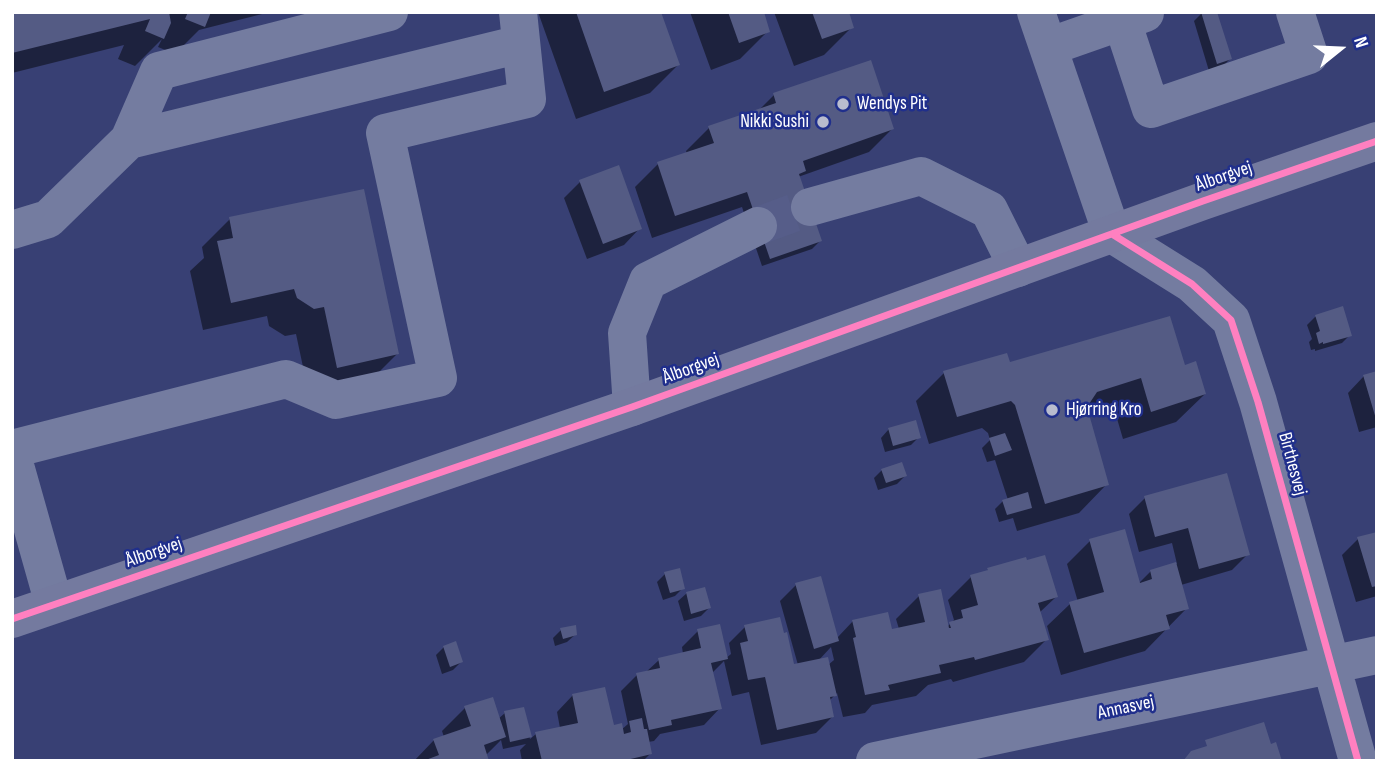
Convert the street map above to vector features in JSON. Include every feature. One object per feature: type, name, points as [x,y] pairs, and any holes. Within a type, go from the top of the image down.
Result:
[{"type":"main road","name":"Ålborgvej","points":[[12,619],[632,407],[1377,141]]},
{"type":"street","points":[[13,226],[48,219],[129,140],[159,71],[388,12]]},
{"type":"street","points":[[1112,234],[1042,30],[1135,16],[1151,108],[1309,55],[1295,12]]},
{"type":"street","points":[[54,604],[13,461],[286,379],[336,400],[438,378],[385,133],[527,99],[520,28],[129,140]]},
{"type":"street","points":[[810,207],[921,176],[989,210],[1018,268]]},
{"type":"street","points":[[632,407],[627,333],[648,281],[758,226]]},
{"type":"street","name":"Birthesvej","points":[[1112,234],[1192,284],[1231,320],[1258,402],[1358,761]]},
{"type":"street","name":"Annasvej","points":[[876,761],[1377,655]]},
{"type":"building","points":[[12,12],[169,12],[171,23],[164,39],[145,31],[150,19],[12,53]]},
{"type":"building","points":[[188,12],[211,12],[205,27],[185,19]]},
{"type":"building","points":[[576,12],[661,12],[680,65],[604,92]]},
{"type":"building","points":[[728,12],[764,12],[770,32],[739,43]]},
{"type":"building","points":[[812,12],[849,12],[854,28],[822,39]]},
{"type":"building","points":[[1201,12],[1217,12],[1232,59],[1217,64]]},
{"type":"building","points":[[871,60],[894,129],[803,161],[806,171],[799,174],[822,241],[770,259],[747,192],[675,216],[657,162],[714,143],[708,126],[776,103],[773,93]]},
{"type":"building","points":[[619,165],[642,229],[603,244],[579,180]]},
{"type":"building","points":[[364,189],[399,354],[337,368],[324,307],[314,309],[297,298],[294,289],[231,303],[217,241],[233,238],[229,217]]},
{"type":"building","points":[[1343,306],[1352,336],[1319,344],[1316,333],[1320,331],[1315,315]]},
{"type":"building","name":"Hjørring Kro","points":[[1170,316],[1185,365],[1196,361],[1206,394],[1151,412],[1141,378],[1097,392],[1087,407],[1109,485],[1045,504],[1015,405],[1011,401],[957,417],[943,371],[1007,353],[1010,362]]},
{"type":"building","points":[[1377,371],[1377,418],[1376,419],[1363,375]]},
{"type":"building","points":[[916,420],[921,438],[893,446],[888,428]]},
{"type":"building","points":[[1005,433],[1012,450],[995,456],[989,438]]},
{"type":"building","points":[[902,462],[907,476],[886,483],[881,469]]},
{"type":"building","points":[[1227,473],[1250,555],[1199,569],[1188,528],[1155,537],[1144,496]]},
{"type":"building","points":[[1028,492],[1032,508],[1007,515],[1002,500]]},
{"type":"building","points":[[1125,529],[1140,583],[1152,579],[1150,570],[1176,562],[1189,609],[1166,615],[1170,629],[1084,653],[1069,602],[1104,592],[1089,539]]},
{"type":"building","points":[[1377,532],[1377,586],[1372,587],[1357,537]]},
{"type":"building","points":[[1045,555],[1058,597],[1038,603],[1049,640],[975,660],[974,657],[939,665],[941,673],[888,685],[890,690],[865,695],[852,620],[888,612],[892,629],[925,622],[918,594],[941,589],[949,628],[951,628],[949,622],[963,618],[961,610],[978,605],[970,575],[1026,557],[1027,560]]},
{"type":"building","points":[[680,568],[685,589],[670,593],[664,572]]},
{"type":"building","points":[[821,576],[839,641],[814,649],[795,583]]},
{"type":"building","points":[[705,587],[711,608],[691,614],[686,592]]},
{"type":"building","points":[[780,617],[784,633],[787,632],[794,664],[828,657],[837,696],[830,697],[834,717],[777,730],[765,677],[748,680],[740,643],[748,641],[744,625]]},
{"type":"building","points":[[720,624],[728,659],[711,663],[722,709],[671,720],[672,725],[649,730],[636,673],[660,668],[658,658],[701,648],[697,629]]},
{"type":"building","points":[[576,625],[577,635],[563,639],[560,628]]},
{"type":"building","points":[[456,641],[463,662],[450,667],[443,646]]},
{"type":"building","points":[[605,687],[614,725],[622,723],[624,734],[631,732],[629,721],[642,718],[652,754],[622,761],[542,761],[535,732],[578,723],[572,694]]},
{"type":"building","points":[[493,697],[506,737],[484,745],[489,761],[423,761],[439,755],[433,739],[471,726],[464,706]]},
{"type":"building","points":[[524,707],[532,737],[510,742],[504,711]]},
{"type":"building","points":[[1264,722],[1271,744],[1276,742],[1282,761],[1183,761],[1191,751],[1207,746],[1205,740]]},
{"type":"tunnel","points":[[758,226],[810,207]]},
{"type":"cycle path","points":[[12,619],[632,407],[1377,141]]},
{"type":"cycle path","points":[[1112,234],[1192,284],[1231,320],[1258,402],[1358,761]]},
{"type":"place","name":"Wendys Pit","points":[[843,104]]},
{"type":"place","name":"Nikki Sushi","points":[[823,122]]},
{"type":"place","name":"Hjørring Kro","points":[[1052,410]]}]
